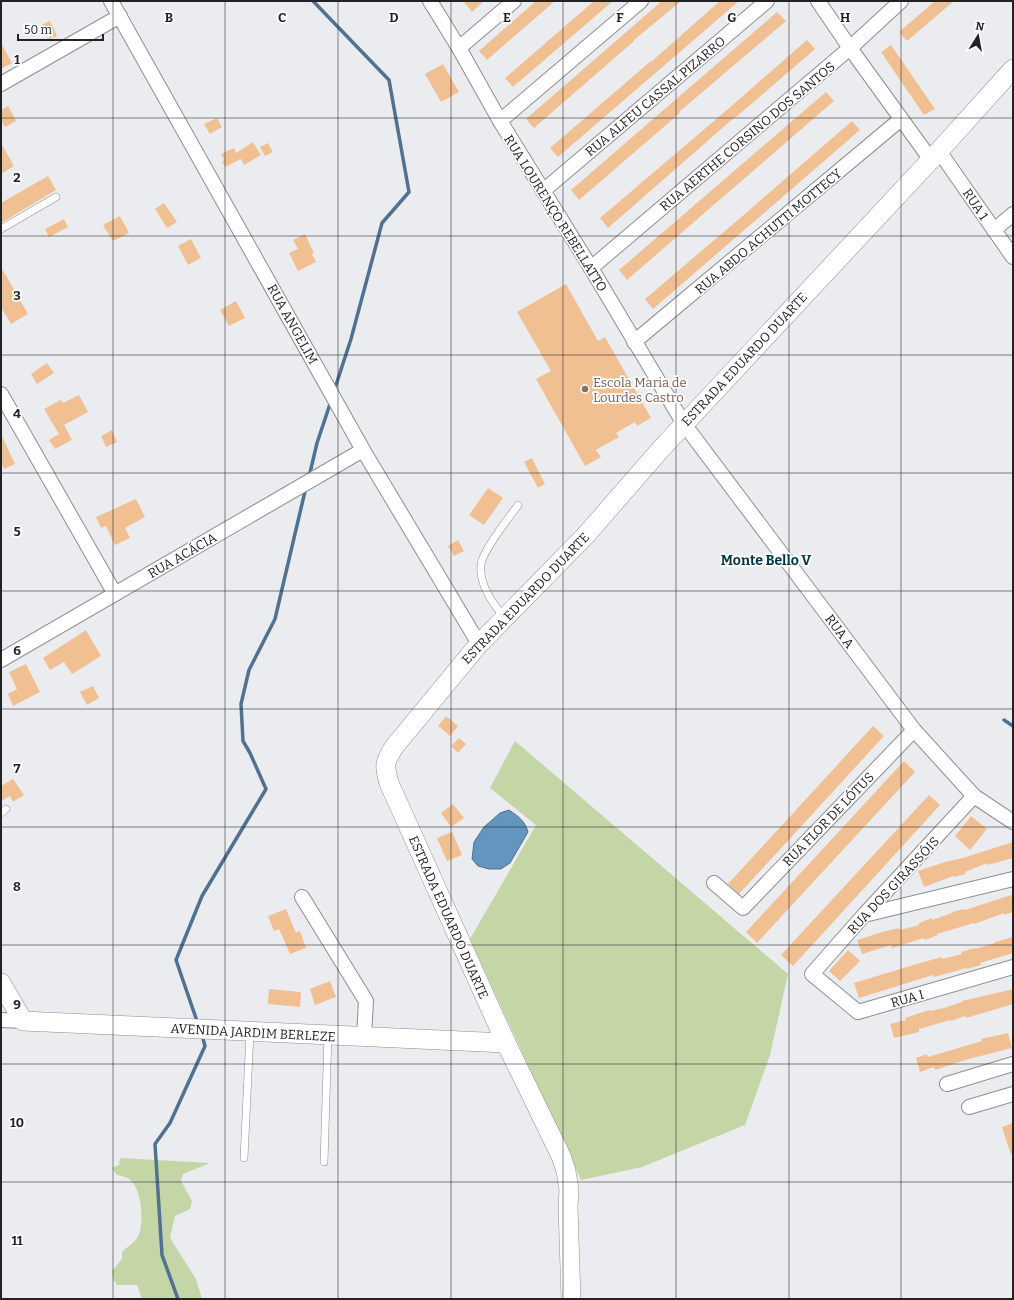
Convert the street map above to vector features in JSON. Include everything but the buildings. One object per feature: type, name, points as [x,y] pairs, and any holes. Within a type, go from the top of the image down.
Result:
[{"type":"street","name":"RUA ANGELIM","points":[[111,1],[363,450],[479,644]]},
{"type":"street","name":"RUA LOURENÇO REBELLATTO","points":[[430,1],[459,48],[500,121],[684,424]]},
{"type":"street","points":[[459,48],[514,1]]},
{"type":"street","points":[[500,121],[641,1]]},
{"type":"street","name":"RUA ALFEU CASSAL PIZARRO","points":[[544,192],[767,1]]},
{"type":"street","name":"RUA 1","points":[[818,1],[901,119],[935,155],[994,230],[1013,257]]},
{"type":"street","name":"RUA AERTHE CORSINO DOS SANTOS","points":[[590,268],[850,48],[901,1]]},
{"type":"street","points":[[1,84],[120,16]]},
{"type":"street","name":"ESTRADA EDUARDO DUARTE","points":[[571,1299],[568,1207],[569,1190],[566,1171],[506,1043],[389,783],[385,770],[386,760],[394,747],[479,644],[586,535],[684,424],[935,155],[1013,69]]},
{"type":"street","name":"RUA ABDO ACHUTTI MOTTECY","points":[[634,342],[901,119]]},
{"type":"street","points":[[994,230],[1013,214]]},
{"type":"street","points":[[1,394],[115,594]]},
{"type":"street","name":"RUA A","points":[[684,424],[914,730],[974,796],[1013,822]]},
{"type":"street","name":"RUA ACÁCIA","points":[[1,660],[363,450]]},
{"type":"street","name":"RUA FLOR DE LÓTUS","points":[[714,883],[743,908],[914,730]]},
{"type":"street","name":"RUA DOS GIRASSÓIS","points":[[812,974],[864,915],[974,796]]},
{"type":"street","points":[[864,915],[1013,879]]},
{"type":"street","points":[[302,897],[366,1001],[364,1037]]},
{"type":"street","name":"RUA I","points":[[812,974],[858,1012],[1013,967]]},
{"type":"street","points":[[1,983],[23,1021]]},
{"type":"street","name":"AVENIDA JARDIM BERLEZE","points":[[1,1020],[506,1043]]},
{"type":"street","points":[[947,1084],[1013,1064]]},
{"type":"street","points":[[969,1107],[1013,1094]]},
{"type":"lane","points":[[1,229],[56,197]]},
{"type":"lane","points":[[504,618],[483,585],[481,564],[484,554],[518,505]]},
{"type":"lane","points":[[244,1158],[250,1031]]},
{"type":"lane","points":[[324,1162],[328,1035]]},
{"type":"green space","points":[[515,741],[788,974],[770,1055],[745,1125],[642,1167],[581,1180],[470,939],[536,825],[490,788]]},
{"type":"green space","points":[[120,1158],[210,1163],[183,1174],[181,1181],[192,1201],[190,1209],[175,1216],[170,1238],[196,1279],[202,1299],[142,1299],[137,1285],[117,1285],[113,1279],[112,1271],[122,1259],[122,1252],[138,1237],[141,1228],[141,1205],[137,1190],[129,1179],[116,1174],[112,1168],[119,1165]]},
{"type":"water","points":[[509,810],[521,819],[528,832],[510,863],[501,869],[489,869],[478,866],[472,859],[474,842],[484,827],[500,813]]},
{"type":"waterway","points":[[313,1],[389,80],[409,192],[382,223],[351,339],[334,391]]},
{"type":"waterway","points":[[309,477],[317,443],[331,401]]},
{"type":"waterway","points":[[198,1024],[176,960],[202,896],[266,789],[243,741],[241,704],[249,670],[275,619],[306,487]]},
{"type":"waterway","points":[[1004,720],[1013,726]]},
{"type":"waterway","points":[[178,1299],[162,1255],[155,1144],[170,1123],[205,1046],[202,1035]]},
{"type":"place","name":"Escola Maria de Lourdes Castro","points":[[585,389]]},
{"type":"district","name":"Monte Bello V","points":[[766,560]]}]
